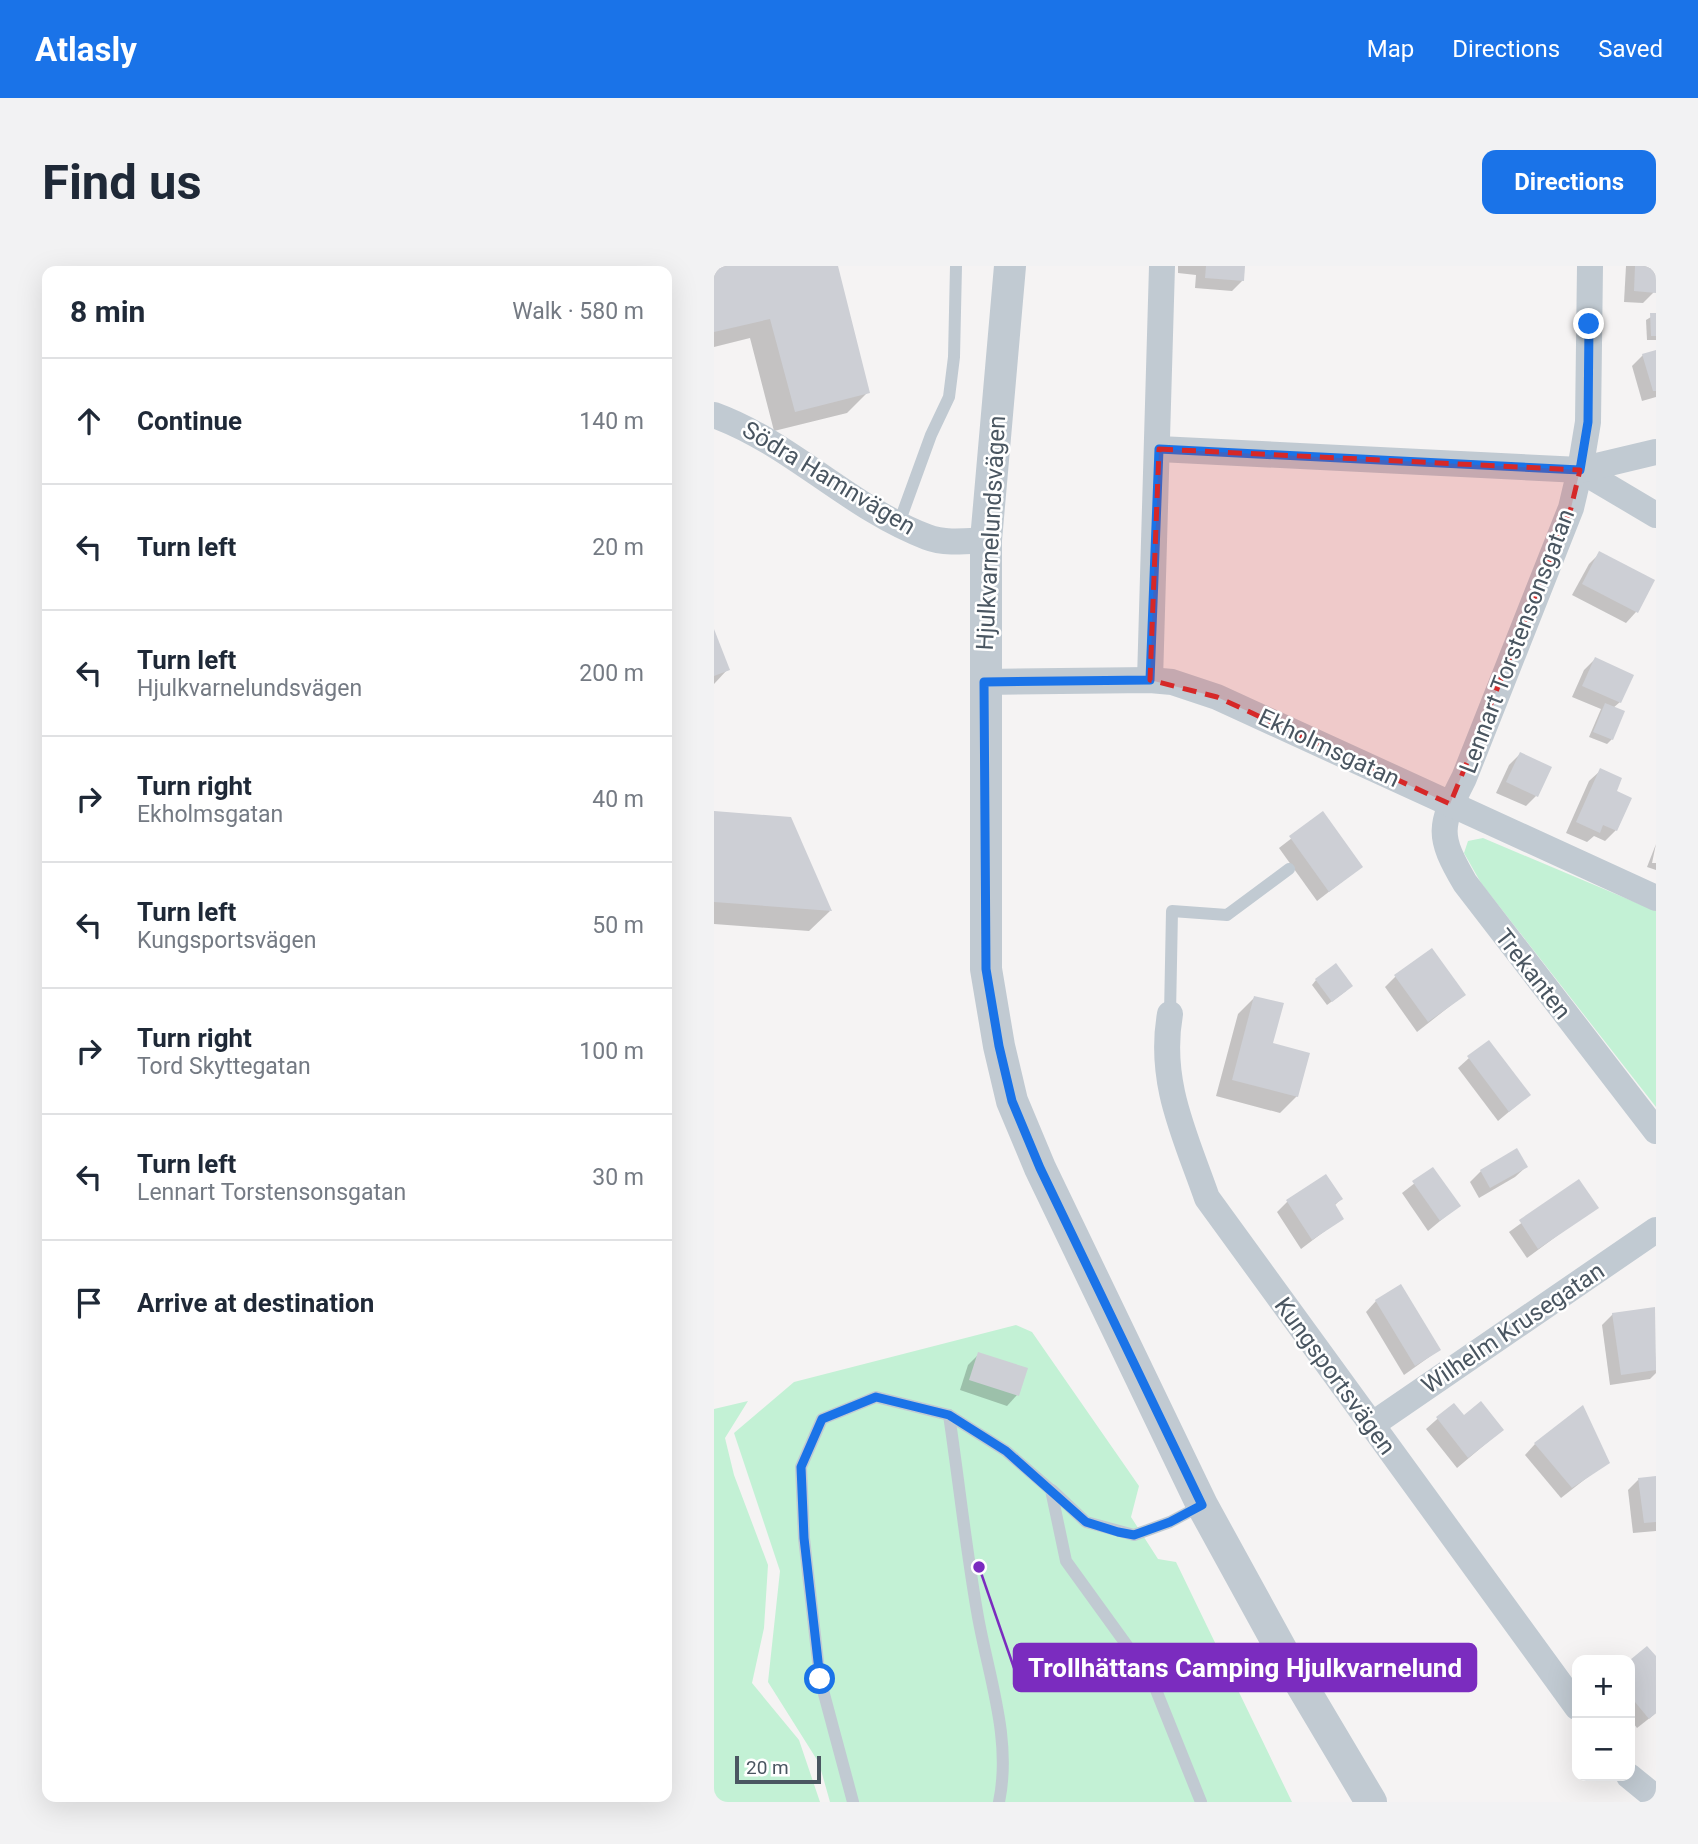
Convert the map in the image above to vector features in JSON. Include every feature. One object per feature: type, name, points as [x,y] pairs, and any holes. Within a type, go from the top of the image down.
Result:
[{"type":"street","name":"Hjulkvarnelundsvägen","points":[[1010,266],[986,541],[984,682],[986,969],[999,1046],[1012,1101],[1040,1168],[1202,1505],[1292,1669],[1371,1802]]},
{"type":"street","points":[[1150,680],[1159,449],[1162,266]]},
{"type":"street","name":"Lennart Torstensonsgatan","points":[[1450,804],[1464,778],[1571,508],[1588,422],[1590,266]]},
{"type":"street","name":"Södra Hamnvägen","points":[[714,415],[740,424],[899,523],[929,538],[986,541]]},
{"type":"street","points":[[1159,449],[1580,470],[1656,452]]},
{"type":"street","points":[[1580,470],[1656,515]]},
{"type":"street","name":"Ekholmsgatan","points":[[984,682],[1172,682],[1217,697],[1656,898]]},
{"type":"street","name":"Trekanten","points":[[1450,804],[1443,824],[1446,849],[1465,883],[1656,1131]]},
{"type":"street","name":"Kungsportsvägen","points":[[1170,1014],[1164,1045],[1166,1074],[1208,1198],[1370,1426],[1572,1700]]},
{"type":"street","name":"Wilhelm Krusegatan","points":[[1370,1426],[1656,1230]]},
{"type":"street","points":[[1635,1781],[1656,1798]]},
{"type":"lane","points":[[899,523],[931,435],[949,397],[954,357],[956,266]]},
{"type":"lane","points":[[1170,1014],[1172,911],[1227,915],[1289,869]]},
{"type":"lane","points":[[853,1802],[820,1679],[804,1538],[801,1467],[822,1419],[876,1397],[949,1415],[1006,1451],[1086,1522],[1134,1535],[1170,1522],[1202,1505]]},
{"type":"lane","points":[[949,1415],[978,1616],[1001,1730],[1004,1777],[999,1802]]},
{"type":"lane","points":[[1051,1490],[1066,1561],[1152,1681],[1201,1802]]},
{"type":"highlighted area","points":[[1159,449],[1580,470],[1571,508],[1450,804],[1217,697],[1150,680]]},
{"type":"green space","points":[[1483,838],[1656,911],[1656,1107],[1481,883],[1464,853],[1468,841]]},
{"type":"green space","points":[[1016,1325],[1032,1332],[1139,1486],[1131,1517],[1158,1559],[1176,1562],[1292,1802],[830,1802],[819,1763],[768,1682],[780,1571],[734,1433],[794,1382]]},
{"type":"green space","points":[[748,1401],[725,1438],[734,1475],[768,1565],[764,1628],[752,1683],[799,1740],[820,1802],[714,1802],[714,1409]]},
{"type":"building","points":[[714,266],[838,266],[870,393],[795,412],[770,319],[714,332]]},
{"type":"building","points":[[1206,266],[1245,266],[1244,281],[1205,278]]},
{"type":"building","points":[[1635,266],[1656,266],[1656,293],[1634,291]]},
{"type":"building","points":[[1650,313],[1656,313],[1656,336],[1651,336]]},
{"type":"building","points":[[1656,350],[1656,391],[1653,391],[1642,354]]},
{"type":"building","points":[[1599,551],[1655,580],[1638,613],[1582,584]]},
{"type":"building","points":[[714,629],[730,670],[714,676]]},
{"type":"building","points":[[1595,657],[1634,675],[1621,703],[1582,686]]},
{"type":"building","points":[[1605,703],[1625,711],[1613,740],[1593,732]]},
{"type":"building","points":[[1520,752],[1552,767],[1538,797],[1506,782]]},
{"type":"building","points":[[1600,768],[1622,778],[1617,791],[1632,798],[1617,831],[1603,825],[1600,833],[1576,822]]},
{"type":"building","points":[[714,811],[791,817],[832,911],[714,902]]},
{"type":"building","points":[[1323,811],[1363,867],[1329,892],[1289,836]]},
{"type":"building","points":[[1432,948],[1466,995],[1428,1022],[1394,975]]},
{"type":"building","points":[[1336,963],[1353,986],[1332,1002],[1315,979]]},
{"type":"building","points":[[1254,996],[1284,1003],[1273,1043],[1310,1053],[1298,1097],[1232,1080]]},
{"type":"building","points":[[1489,1040],[1531,1095],[1509,1112],[1467,1056]]},
{"type":"building","points":[[1517,1148],[1528,1167],[1490,1188],[1480,1170]]},
{"type":"building","points":[[1433,1167],[1461,1206],[1440,1221],[1412,1181]]},
{"type":"building","points":[[1326,1174],[1343,1199],[1335,1204],[1344,1219],[1312,1240],[1286,1200]]},
{"type":"building","points":[[1579,1179],[1599,1208],[1538,1249],[1519,1220]]},
{"type":"building","points":[[1401,1284],[1441,1350],[1415,1366],[1375,1300]]},
{"type":"building","points":[[1655,1307],[1656,1370],[1621,1375],[1612,1313]]},
{"type":"building","points":[[978,1352],[1028,1368],[1019,1396],[969,1380]]},
{"type":"building","points":[[1481,1401],[1504,1430],[1468,1458],[1436,1417],[1454,1403],[1464,1415]]},
{"type":"building","points":[[1583,1405],[1610,1463],[1572,1488],[1534,1443]]},
{"type":"building","points":[[1656,1476],[1656,1522],[1644,1523],[1638,1478]]},
{"type":"building","points":[[1647,1646],[1656,1656],[1656,1713],[1649,1719],[1635,1702],[1635,1656]]},
{"type":"place","name":"Trollhättans Camping Hjulkvarnelund","points":[[979,1567]]},
{"type":"route","points":[[820,1679],[804,1538],[801,1467],[822,1419],[876,1397],[949,1415],[1006,1451],[1086,1522],[1118,1532],[1134,1535],[1170,1522],[1202,1505],[1040,1168],[1012,1101],[993,1016],[986,969],[984,682],[1150,680],[1159,449],[1580,470],[1588,422],[1589,324]]}]
